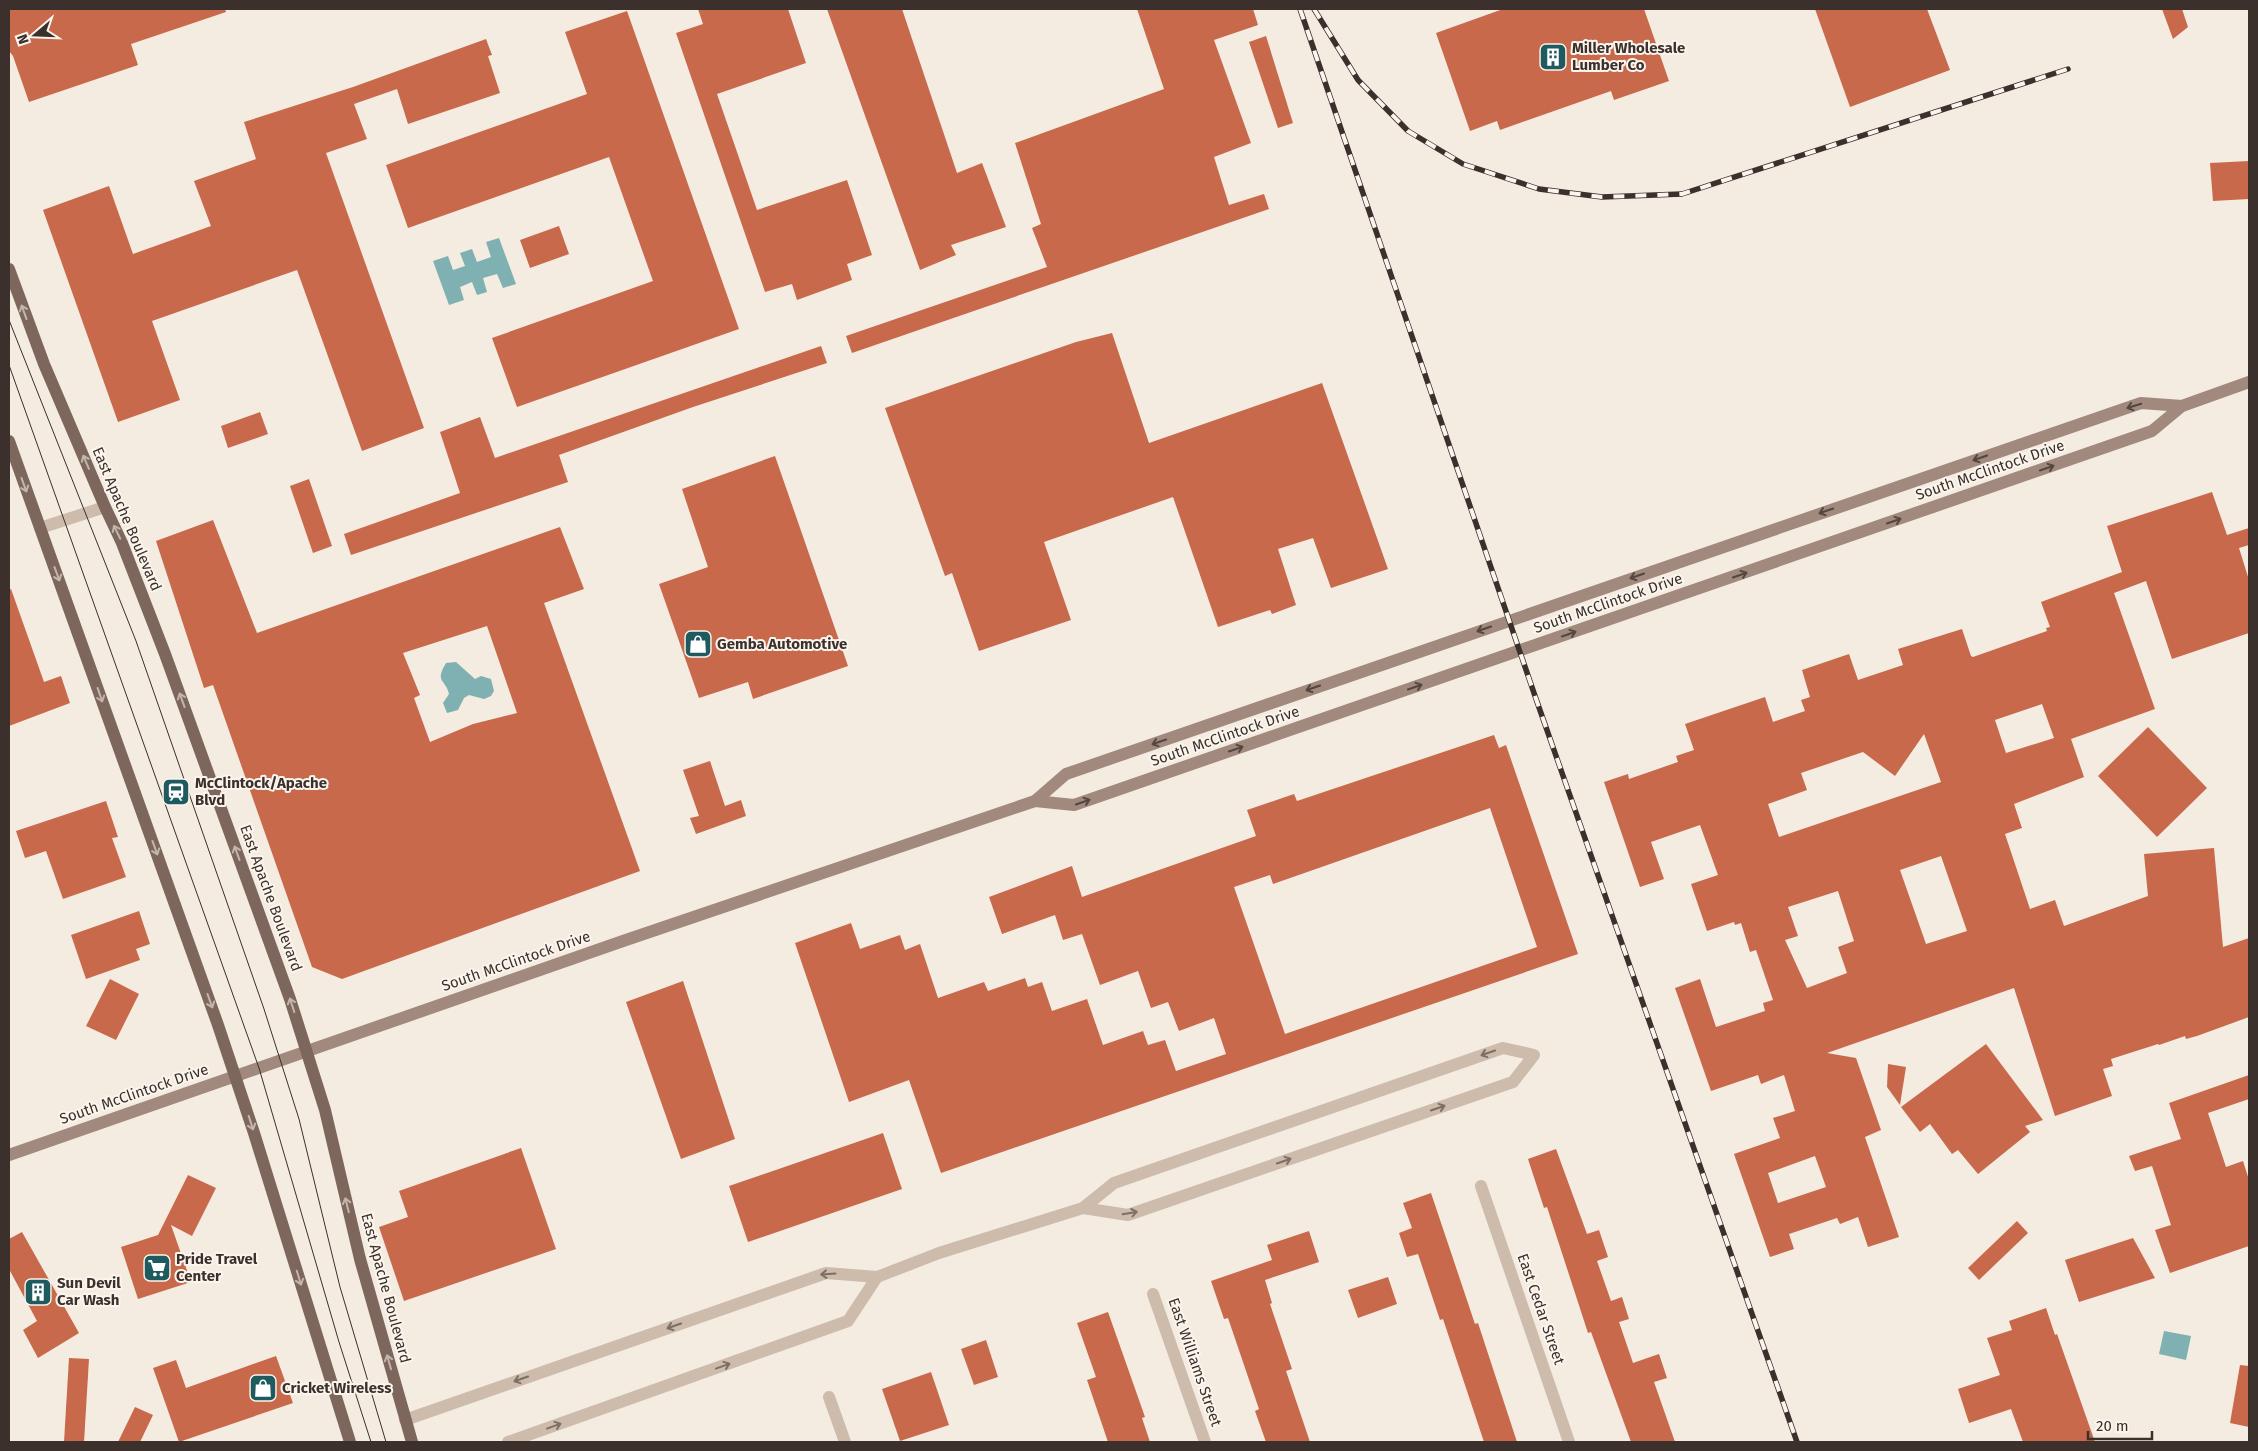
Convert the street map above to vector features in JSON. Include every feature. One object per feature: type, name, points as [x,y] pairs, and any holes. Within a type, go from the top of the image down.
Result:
[{"type":"main road","name":"East Apache Boulevard","points":[[9,269],[44,364],[104,507],[122,543],[165,654],[307,1052],[325,1110],[360,1259],[412,1442]]},
{"type":"main road","name":"South McClintock Drive","points":[[1035,801],[1074,805],[2152,431],[2182,406],[2249,382]]},
{"type":"main road","name":"South McClintock Drive","points":[[9,1155],[623,941],[1035,801],[1066,774],[1674,563],[2141,403],[2182,406]]},
{"type":"main road","points":[[9,441],[235,1076],[350,1442]]},
{"type":"street","points":[[40,528],[104,507]]},
{"type":"street","points":[[405,1420],[826,1273],[876,1277],[940,1252],[1082,1208],[1114,1182],[1503,1048],[1534,1055],[1514,1082],[1128,1215],[1082,1208]]},
{"type":"street","name":"East Cedar Street","points":[[1481,1186],[1569,1442]]},
{"type":"street","points":[[508,1442],[848,1321],[876,1277]]},
{"type":"street","name":"East Williams Street","points":[[1153,1294],[1205,1442]]},
{"type":"street","points":[[829,1397],[845,1442]]},
{"type":"water","points":[[499,238],[516,284],[503,288],[497,274],[483,278],[487,292],[477,295],[472,282],[460,287],[464,300],[449,305],[433,261],[448,256],[453,270],[465,266],[460,253],[472,249],[477,262],[491,257],[486,242]]},
{"type":"water","points":[[456,662],[475,679],[481,676],[491,679],[494,691],[491,696],[484,699],[469,695],[464,698],[458,710],[447,713],[443,703],[449,694],[441,674],[446,663]]},
{"type":"water","points":[[2164,1331],[2191,1336],[2186,1360],[2159,1354]]},
{"type":"building","points":[[9,9],[225,9],[226,12],[131,44],[138,65],[29,102],[13,56],[9,51]]},
{"type":"building","points":[[698,9],[788,9],[806,63],[717,94],[757,210],[847,180],[872,255],[847,264],[852,280],[797,300],[792,284],[765,292],[676,33],[703,24]]},
{"type":"building","points":[[827,9],[902,9],[957,173],[982,163],[1006,227],[951,245],[956,255],[920,270]]},
{"type":"building","points":[[1137,9],[1253,9],[1258,25],[1214,40],[1251,143],[1214,157],[1229,205],[1264,194],[1269,209],[852,353],[846,336],[1047,267],[1032,228],[1041,224],[1015,143],[1164,89]]},
{"type":"building","name":"Miller Wholesale Lumber Co","points":[[1503,9],[1644,9],[1669,81],[1614,100],[1611,91],[1500,130],[1497,121],[1470,131],[1436,33]]},
{"type":"building","points":[[1815,9],[1927,9],[1950,70],[1850,107]]},
{"type":"building","points":[[2162,9],[2182,9],[2188,27],[2173,39]]},
{"type":"building","points":[[627,11],[739,329],[517,407],[492,338],[653,281],[609,157],[408,228],[386,165],[587,94],[565,32]]},
{"type":"building","points":[[1266,36],[1293,123],[1278,128],[1249,42]]},
{"type":"building","points":[[486,39],[492,55],[488,56],[500,93],[408,124],[397,89],[354,104],[367,139],[326,153],[424,428],[362,451],[297,270],[152,321],[180,400],[118,422],[43,210],[109,186],[133,254],[211,226],[194,181],[256,159],[244,122],[353,87]]},
{"type":"building","points":[[2249,161],[2249,199],[2213,201],[2210,163]]},
{"type":"building","points":[[559,226],[569,254],[530,268],[520,240]]},
{"type":"building","points":[[1112,333],[1149,443],[1322,383],[1388,569],[1331,588],[1313,538],[1278,549],[1296,605],[1272,614],[1270,610],[1218,627],[1173,497],[1044,542],[1071,620],[979,651],[952,573],[945,576],[885,408],[1076,342]]},
{"type":"building","points":[[821,346],[827,363],[693,407],[559,455],[568,482],[351,555],[344,534],[460,493],[440,432],[480,417],[495,458]]},
{"type":"building","points":[[260,412],[268,434],[228,448],[221,426]]},
{"type":"building","points":[[775,456],[848,666],[753,699],[748,682],[699,698],[659,584],[708,567],[682,489]]},
{"type":"building","points":[[309,479],[332,546],[313,553],[290,486]]},
{"type":"building","points":[[2212,492],[2227,535],[2249,528],[2249,545],[2239,548],[2249,580],[2249,633],[2172,659],[2146,581],[2114,593],[2155,709],[2071,739],[2084,777],[2014,804],[2022,828],[2005,834],[2030,909],[2055,900],[2064,926],[2148,896],[2144,854],[2214,848],[2223,947],[2249,938],[2249,1017],[2197,1036],[2186,1039],[2185,1036],[2111,1059],[2113,1066],[2103,1069],[2112,1096],[2055,1116],[2014,988],[1827,1053],[1856,1058],[1881,1130],[1865,1137],[1899,1237],[1868,1247],[1858,1217],[1840,1224],[1837,1218],[1789,1234],[1794,1249],[1770,1257],[1734,1154],[1780,1138],[1773,1118],[1795,1111],[1784,1075],[1761,1084],[1758,1075],[1711,1091],[1675,988],[1700,979],[1716,1027],[1765,1011],[1763,1003],[1773,1000],[1756,950],[1750,952],[1741,923],[1735,925],[1734,922],[1707,931],[1691,884],[1718,875],[1700,825],[1651,842],[1664,879],[1640,887],[1604,782],[1628,774],[1629,779],[1678,762],[1676,756],[1694,750],[1685,724],[1765,697],[1773,722],[1805,711],[1801,700],[1810,697],[1802,670],[1849,654],[1858,680],[1903,665],[1898,649],[1962,629],[1973,657],[2047,631],[2046,628],[2050,627],[2041,602],[2122,572],[2107,526]],"holes":[[[2042,704],[2054,738],[2006,753],[1995,720]],[[1924,734],[1941,782],[1779,837],[1768,804],[1807,790],[1801,773],[1863,752],[1895,776]],[[1941,856],[1967,931],[1926,944],[1900,870]],[[1838,891],[1854,941],[1838,947],[1847,973],[1807,988],[1785,940],[1798,936],[1788,907]],[[1815,1156],[1826,1187],[1778,1203],[1768,1173]]]},
{"type":"building","points":[[213,520],[257,633],[560,527],[584,589],[544,603],[640,871],[342,979],[312,967],[213,685],[204,688],[156,541]],"holes":[[[487,626],[517,713],[473,724],[430,742],[414,698],[420,695],[403,653]]]},
{"type":"building","points":[[11,589],[44,682],[61,676],[70,703],[9,726],[9,590]]},
{"type":"building","points":[[2148,727],[2207,788],[2157,837],[2098,776]]},
{"type":"building","points":[[1494,735],[1499,748],[1506,745],[1578,954],[941,1173],[909,1080],[849,1102],[795,943],[851,923],[860,949],[900,935],[905,950],[920,944],[938,998],[984,982],[988,991],[1025,978],[1028,987],[1042,982],[1052,1011],[1087,999],[1103,1045],[1143,1031],[1148,1045],[1165,1040],[1176,1071],[1226,1054],[1214,1018],[1179,1031],[1168,1002],[1151,1008],[1138,971],[1100,985],[1082,934],[1063,940],[1055,915],[1002,934],[989,897],[1072,866],[1082,897],[1256,836],[1247,810],[1294,794],[1297,801]],"holes":[[[1490,808],[1537,947],[1285,1034],[1234,887],[1270,875],[1273,884]]]},
{"type":"building","points":[[710,761],[725,806],[741,800],[746,816],[696,834],[690,818],[699,816],[683,770]]},
{"type":"building","points":[[106,801],[118,837],[112,838],[126,877],[63,899],[46,851],[25,858],[16,831]]},
{"type":"building","points":[[139,911],[150,944],[136,949],[140,960],[86,979],[71,935]]},
{"type":"building","points":[[110,979],[139,994],[116,1040],[86,1026]]},
{"type":"building","points":[[683,981],[735,1139],[681,1159],[626,1002]]},
{"type":"building","points":[[1986,1044],[2043,1120],[2025,1126],[2030,1132],[1978,1174],[1958,1150],[1952,1154],[1930,1124],[1920,1132],[1901,1107]]},
{"type":"building","points":[[1888,1064],[1906,1067],[1900,1105],[1887,1087]]},
{"type":"building","points":[[2249,1075],[2249,1099],[2208,1113],[2226,1167],[2243,1161],[2249,1180],[2249,1246],[2170,1273],[2155,1230],[2171,1225],[2152,1166],[2135,1171],[2129,1156],[2181,1139],[2169,1103]]},
{"type":"building","points":[[883,1133],[902,1189],[748,1242],[729,1186]]},
{"type":"building","points":[[521,1148],[556,1249],[404,1301],[379,1227],[408,1217],[399,1191]]},
{"type":"building","points":[[1556,1149],[1587,1234],[1599,1230],[1608,1257],[1597,1261],[1611,1301],[1622,1297],[1629,1319],[1619,1322],[1633,1363],[1659,1354],[1667,1378],[1654,1382],[1675,1442],[1631,1442],[1591,1332],[1588,1333],[1547,1207],[1544,1208],[1528,1159]]},
{"type":"building","name":"Pride Travel Center","points":[[188,1175],[216,1188],[192,1236],[171,1225],[191,1282],[138,1299],[121,1247],[158,1235]]},
{"type":"building","points":[[1431,1193],[1475,1324],[1478,1323],[1517,1442],[1484,1442],[1443,1319],[1440,1320],[1418,1254],[1407,1257],[1399,1233],[1412,1228],[1403,1203]]},
{"type":"building","points":[[2017,1221],[2028,1233],[1979,1280],[1968,1268]]},
{"type":"building","points":[[1309,1231],[1319,1262],[1265,1280],[1272,1303],[1270,1304],[1292,1369],[1286,1371],[1310,1442],[1266,1442],[1255,1411],[1259,1409],[1228,1318],[1224,1319],[1211,1281],[1272,1260],[1267,1245]]},
{"type":"building","name":"Sun Devil Car Wash","points":[[22,1232],[79,1333],[38,1358],[23,1330],[37,1321],[9,1269],[9,1239]]},
{"type":"building","points":[[2133,1238],[2155,1278],[2079,1302],[2065,1260]]},
{"type":"building","points":[[1388,1277],[1397,1304],[1358,1318],[1348,1290]]},
{"type":"building","points":[[2046,1308],[2095,1442],[2023,1442],[2011,1409],[1969,1423],[1958,1389],[2000,1375],[1987,1338],[2012,1330],[2009,1321]]},
{"type":"building","points":[[1108,1312],[1145,1417],[1142,1418],[1150,1442],[1108,1442],[1087,1380],[1096,1377],[1077,1323]]},
{"type":"building","points":[[986,1340],[998,1377],[974,1385],[961,1349]]},
{"type":"building","points":[[276,1356],[293,1403],[179,1442],[153,1368],[176,1360],[186,1388]]},
{"type":"building","points":[[69,1358],[89,1359],[84,1442],[64,1442]]},
{"type":"building","points":[[2240,1365],[2249,1366],[2249,1427],[2230,1423]]},
{"type":"building","points":[[931,1372],[949,1425],[900,1441],[882,1389]]},
{"type":"building","points":[[135,1407],[153,1415],[140,1442],[118,1442]]},
{"type":"tram line","points":[[9,320],[136,641],[264,1009],[299,1119],[340,1287],[386,1442]]},
{"type":"tram line","points":[[9,365],[259,1068],[339,1342],[371,1442]]},
{"type":"railway","points":[[1300,9],[1535,696],[1797,1442]]},
{"type":"railway","points":[[1314,9],[1358,80],[1408,131],[1463,164],[1539,189],[1602,197],[1682,194],[2068,69]]},
{"type":"place","name":"Miller Wholesale Lumber Co","points":[[1553,57]]},
{"type":"place","name":"Gemba Automotive","points":[[698,644]]},
{"type":"place","name":"McClintock/Apache Blvd","points":[[176,792]]},
{"type":"place","name":"Pride Travel Center","points":[[157,1268]]},
{"type":"place","name":"Sun Devil Car Wash","points":[[38,1292]]},
{"type":"place","name":"Cricket Wireless","points":[[263,1388]]}]
